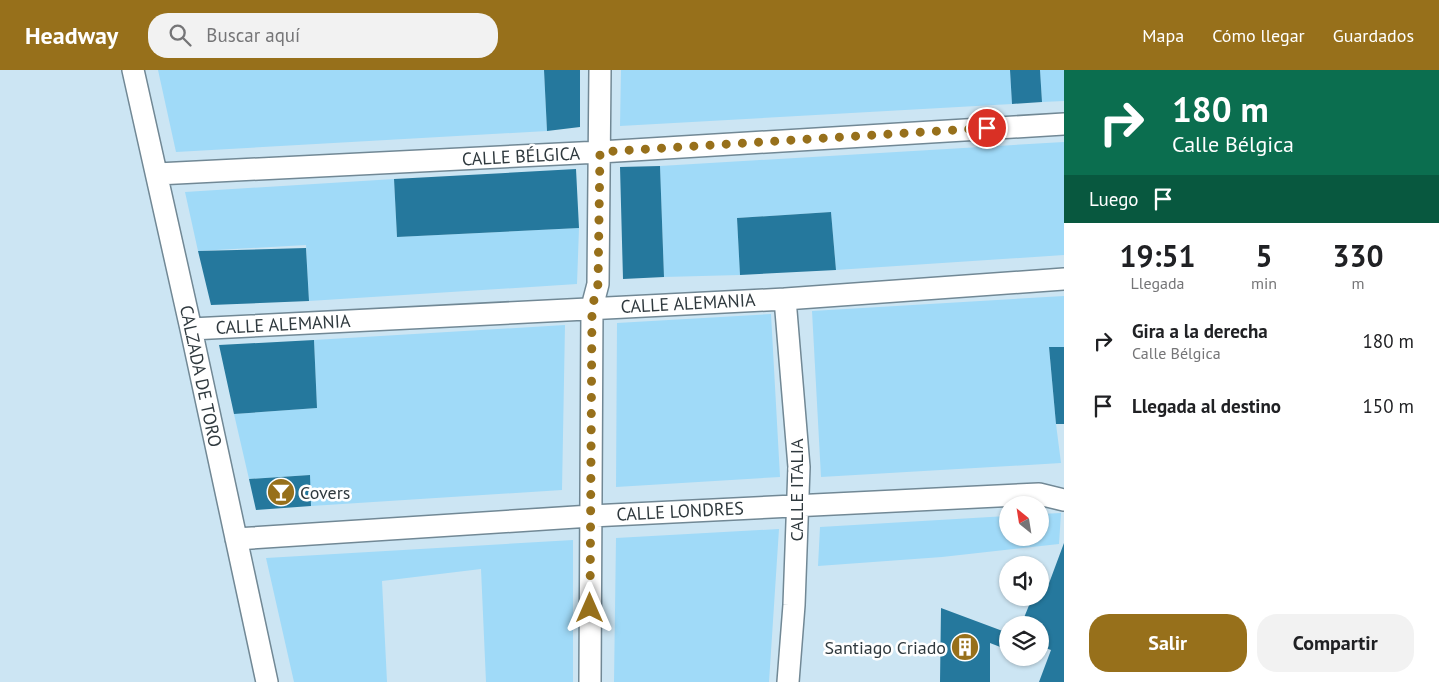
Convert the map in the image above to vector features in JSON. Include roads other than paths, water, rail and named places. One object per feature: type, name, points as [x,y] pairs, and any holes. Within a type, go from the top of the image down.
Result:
[{"type":"street","name":"CALZADA DE TORO","points":[[133,70],[267,682]]},
{"type":"street","points":[[590,682],[592,308],[598,284],[600,70]]},
{"type":"street","name":"CALLE BÉLGICA","points":[[157,174],[600,152],[1064,124]]},
{"type":"street","name":"CALLE ALEMANIA","points":[[191,329],[785,298],[1064,279]]},
{"type":"street","name":"CALLE ITALIA","points":[[785,298],[799,467],[794,605],[788,682]]},
{"type":"street","name":"CALLE LONDRES","points":[[236,539],[591,516],[798,505],[1039,494],[1064,500]]},
{"type":"place","name":"Covers","points":[[281,492]]},
{"type":"place","name":"Santiago Criado","points":[[965,647]]}]
